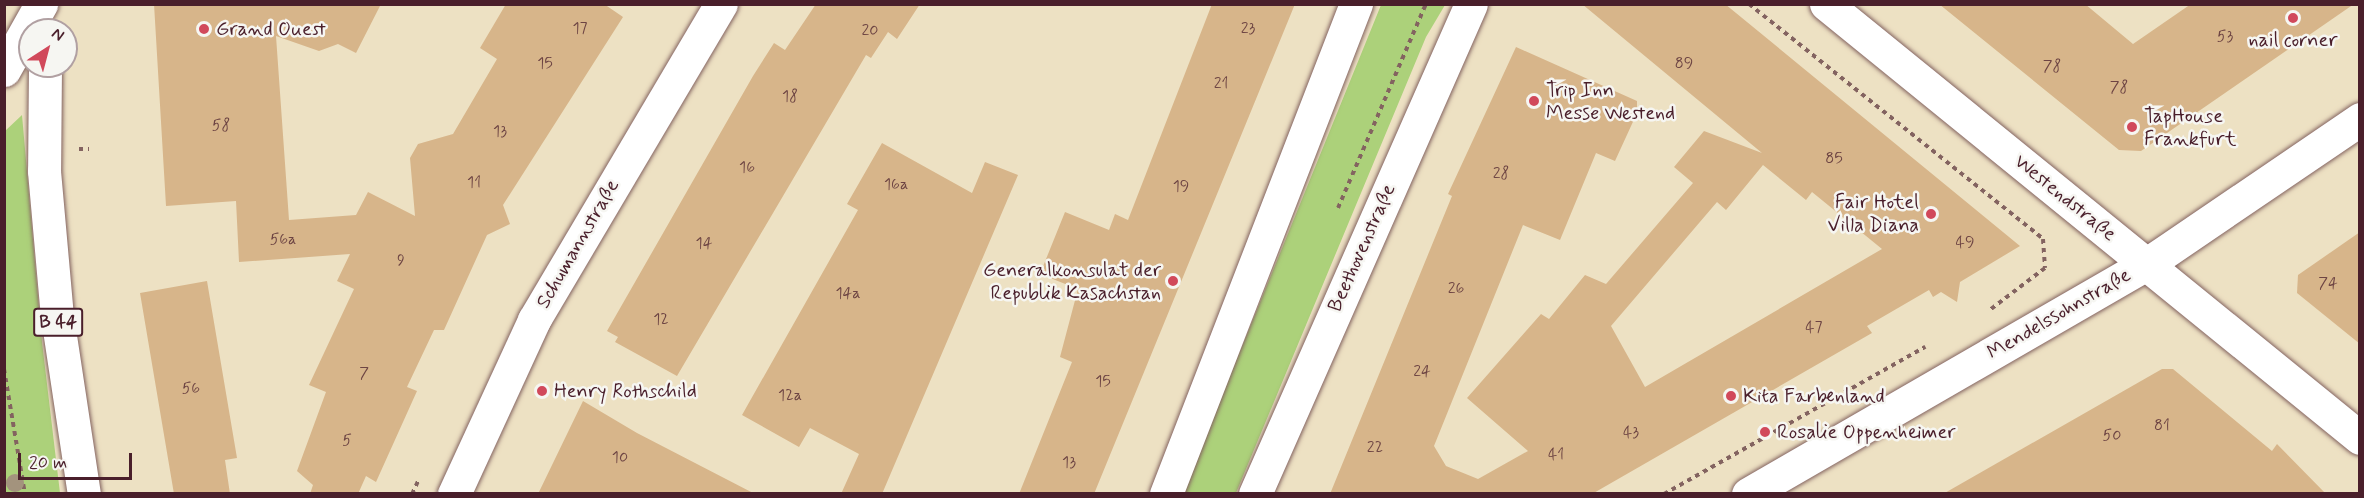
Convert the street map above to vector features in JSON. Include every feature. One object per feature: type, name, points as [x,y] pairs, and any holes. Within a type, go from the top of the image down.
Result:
[{"type":"street","points":[[4,70],[44,4]]},
{"type":"street","name":"Schumannstraße","points":[[454,494],[534,320],[721,4]]},
{"type":"street","points":[[1166,494],[1356,4]]},
{"type":"street","name":"Beethovenstraße","points":[[1255,494],[1471,4]]},
{"type":"street","name":"Westendstraße","points":[[1826,4],[2360,438]]},
{"type":"street","name":"B 44","points":[[45,78],[44,171],[56,304],[84,494]]},
{"type":"street","name":"Mendelssohnstraße","points":[[1748,494],[2147,264],[2360,119]]},
{"type":"path","points":[[1749,4],[2043,240],[2045,268],[1979,316]]},
{"type":"path","points":[[1664,494],[1928,345]]},
{"type":"path","points":[[4,369],[26,494]]},
{"type":"green space","points":[[1381,5],[1445,5],[1426,37],[1236,493],[1182,494]]},
{"type":"green space","points":[[22,115],[42,342],[60,493],[5,493],[4,132]]},
{"type":"building","points":[[154,4],[381,4],[356,53],[338,44],[319,51],[276,36],[289,220],[356,215],[368,192],[415,216],[410,158],[418,144],[453,134],[497,59],[480,48],[506,4],[604,4],[623,17],[503,205],[510,224],[487,235],[444,330],[434,330],[407,387],[417,391],[376,482],[366,476],[358,494],[310,494],[313,485],[297,471],[326,392],[309,385],[354,289],[337,281],[350,254],[239,262],[236,201],[166,206]]},
{"type":"building","points":[[816,4],[920,4],[897,39],[888,32],[871,58],[866,55],[677,376],[615,342],[618,337],[607,331],[774,43],[785,50]]},
{"type":"building","points":[[1212,4],[1295,4],[1094,494],[1019,494],[1072,362],[1060,357],[1078,289],[1040,274],[1065,212],[1109,230],[1115,214],[1128,220]]},
{"type":"building","points":[[1582,4],[1725,4],[2020,246],[1960,282],[1957,302],[1941,292],[1933,297],[1929,290],[1867,326],[1872,333],[1592,494],[1330,494],[1452,196],[1448,194],[1516,47],[1637,101],[1637,113],[1615,161],[1596,153],[1560,240],[1523,225],[1434,446],[1446,466],[1478,479],[1528,451],[1467,398],[1541,314],[1549,319],[1585,275],[1606,284],[1693,183],[1674,167],[1704,131],[1762,153]],"holes":[[[1763,165],[1806,200],[1812,192],[1882,249],[1645,387],[1611,326],[1717,202],[1726,210]]]},
{"type":"building","points":[[1939,4],[2085,4],[2133,44],[2191,4],[2354,4],[2141,151],[2119,150]]},
{"type":"building","points":[[882,143],[972,193],[985,162],[1018,175],[882,494],[841,494],[859,454],[810,428],[799,447],[742,415],[858,210],[847,204]]},
{"type":"building","points":[[2360,232],[2360,344],[2297,293],[2298,275]]},
{"type":"building","points":[[207,281],[237,458],[225,460],[230,494],[174,494],[140,293]]},
{"type":"building","points":[[2162,369],[2173,369],[2272,451],[2277,444],[2326,494],[1943,494]]},
{"type":"building","points":[[583,401],[637,433],[755,494],[538,494]]},
{"type":"place","name":"nail corner","points":[[2293,18]]},
{"type":"place","name":"Grand Ouest","points":[[204,29]]},
{"type":"place","name":"Trip Inn Messe Westend","points":[[1534,101]]},
{"type":"place","name":"TapHouse Frankfurt","points":[[2132,127]]},
{"type":"place","name":"Fair Hotel Villa Diana","points":[[1931,214]]},
{"type":"place","name":"Generalkonsulat der Republik Kasachstan","points":[[1173,281]]},
{"type":"place","name":"Henry Rothschild","points":[[542,391]]},
{"type":"place","name":"Kita Farbenland","points":[[1731,396]]},
{"type":"place","name":"Rosalie Oppenheimer","points":[[1765,432]]}]
